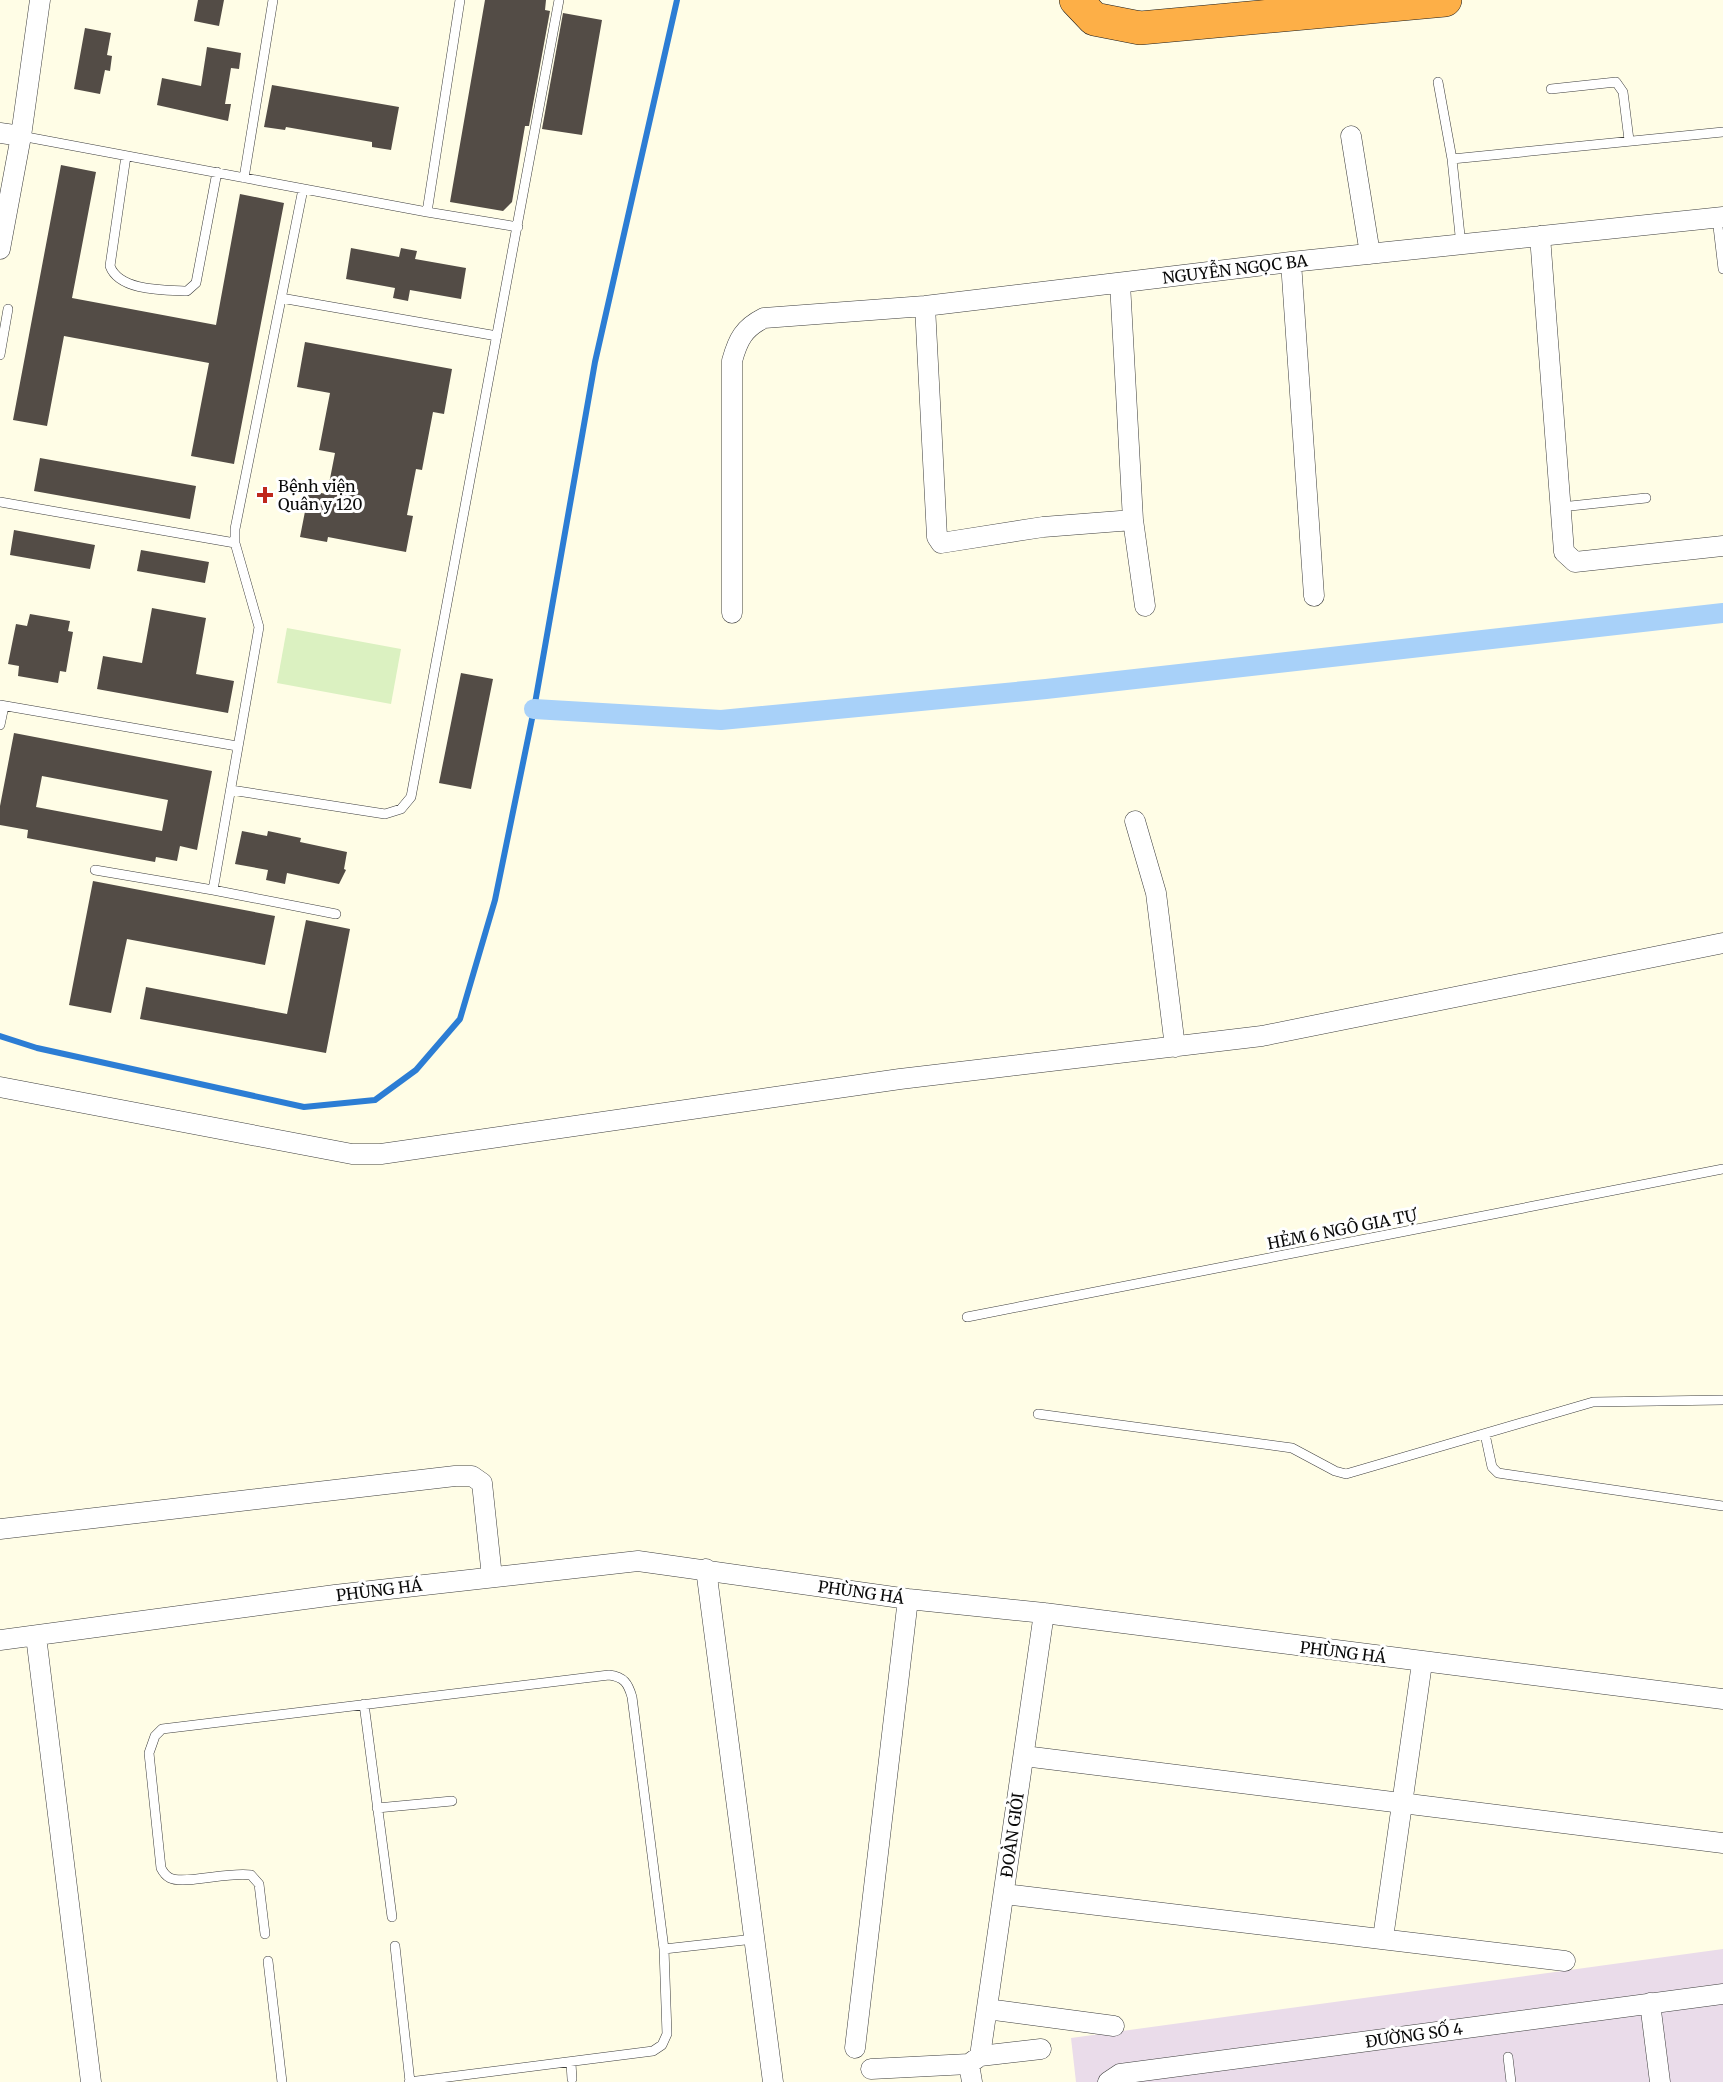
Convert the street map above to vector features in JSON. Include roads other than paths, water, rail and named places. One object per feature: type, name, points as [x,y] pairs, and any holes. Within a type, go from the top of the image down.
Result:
[{"type":"highway","points":[[1076,0],[1094,19],[1140,28],[1445,0]]},
{"type":"street","points":[[0,249],[21,136],[40,0]]},
{"type":"street","points":[[0,133],[21,136]]},
{"type":"street","points":[[1351,136],[1370,254]]},
{"type":"street","name":"NGUYỄN NGỌC BA","points":[[732,613],[732,361],[738,340],[749,325],[764,318],[925,306],[1291,262],[1720,218]]},
{"type":"street","points":[[1540,236],[1564,552],[1575,562],[1723,546]]},
{"type":"street","points":[[1291,262],[1314,596]]},
{"type":"street","points":[[1119,283],[1134,520],[1144,606]]},
{"type":"street","points":[[925,306],[937,537],[941,543],[1043,527],[1134,520]]},
{"type":"street","points":[[1135,820],[1156,893],[1173,1038]]},
{"type":"street","points":[[1151,926],[1161,1014],[1173,1038]]},
{"type":"street","points":[[0,1088],[366,1155],[1173,1038],[1307,1029],[1723,943]]},
{"type":"street","points":[[0,1529],[455,1476],[472,1476],[482,1483],[492,1577]]},
{"type":"street","name":"PHÙNG HÁ","points":[[0,1640],[492,1577],[638,1561],[908,1599],[1044,1613],[1723,1699]]},
{"type":"street","points":[[706,1569],[773,2082]]},
{"type":"street","points":[[855,2048],[908,1599]]},
{"type":"street","name":"ĐOÀN GIỎI","points":[[974,2067],[987,2009],[1044,1613]]},
{"type":"street","points":[[36,1636],[91,2082]]},
{"type":"street","points":[[1383,1938],[1422,1662]]},
{"type":"street","points":[[1024,1756],[1401,1801],[1723,1843]]},
{"type":"street","points":[[1004,1894],[1565,1961]]},
{"type":"street","name":"ĐƯỜNG SỐ 4","points":[[1108,2082],[1120,2074],[1723,1994]]},
{"type":"street","points":[[1650,2003],[1660,2082]]},
{"type":"street","points":[[987,2009],[1114,2026]]},
{"type":"street","points":[[871,2069],[974,2067],[1041,2049]]},
{"type":"lane","points":[[244,178],[273,0]]},
{"type":"lane","points":[[428,212],[460,0]]},
{"type":"lane","points":[[231,790],[385,814],[401,808],[411,797],[559,0]]},
{"type":"lane","points":[[1438,82],[1452,159],[1461,245]]},
{"type":"lane","points":[[1551,89],[1616,82],[1623,92],[1629,140]]},
{"type":"lane","points":[[1452,159],[1723,132]]},
{"type":"lane","points":[[21,136],[518,227]]},
{"type":"lane","points":[[126,156],[110,266],[113,276],[124,283],[187,291],[196,283],[217,172]]},
{"type":"lane","points":[[213,890],[260,627],[235,543],[235,529],[303,189]]},
{"type":"lane","points":[[1720,218],[1723,269]]},
{"type":"lane","points":[[281,298],[497,336]]},
{"type":"lane","points":[[0,355],[8,309]]},
{"type":"lane","points":[[1561,507],[1646,498]]},
{"type":"lane","points":[[0,502],[235,543]]},
{"type":"lane","points":[[0,725],[2,705],[237,746]]},
{"type":"lane","points":[[95,870],[336,914]]},
{"type":"lane","name":"HẺM 6 NGÔ GIA TỰ","points":[[967,1317],[1723,1169]]},
{"type":"lane","points":[[1038,1414],[1292,1448],[1335,1471],[1346,1474],[1593,1402],[1723,1400]]},
{"type":"lane","points":[[1485,1434],[1492,1467],[1498,1473],[1723,1506]]},
{"type":"lane","points":[[265,1934],[259,1884],[251,1875],[231,1873],[180,1881],[170,1878],[161,1868],[148,1754],[150,1744],[162,1729],[609,1675],[619,1677],[629,1684],[664,1949],[667,2034],[662,2045],[643,2054],[410,2082],[395,1946]]},
{"type":"lane","points":[[364,1704],[392,1917]]},
{"type":"lane","points":[[377,1808],[452,1801]]},
{"type":"lane","points":[[664,1949],[754,1939]]},
{"type":"lane","points":[[268,1961],[282,2082]]},
{"type":"lane","points":[[1508,2057],[1511,2082]]},
{"type":"lane","points":[[571,2063],[572,2079]]},
{"type":"waterway","points":[[0,1036],[37,1048],[304,1107],[375,1100],[416,1070],[460,1019],[495,900],[534,709],[595,362],[677,0]]},
{"type":"waterway","points":[[534,709],[721,720],[1046,689],[1723,613]]},
{"type":"place","name":"Bệnh viện Quân y 120","points":[[265,495]]}]
